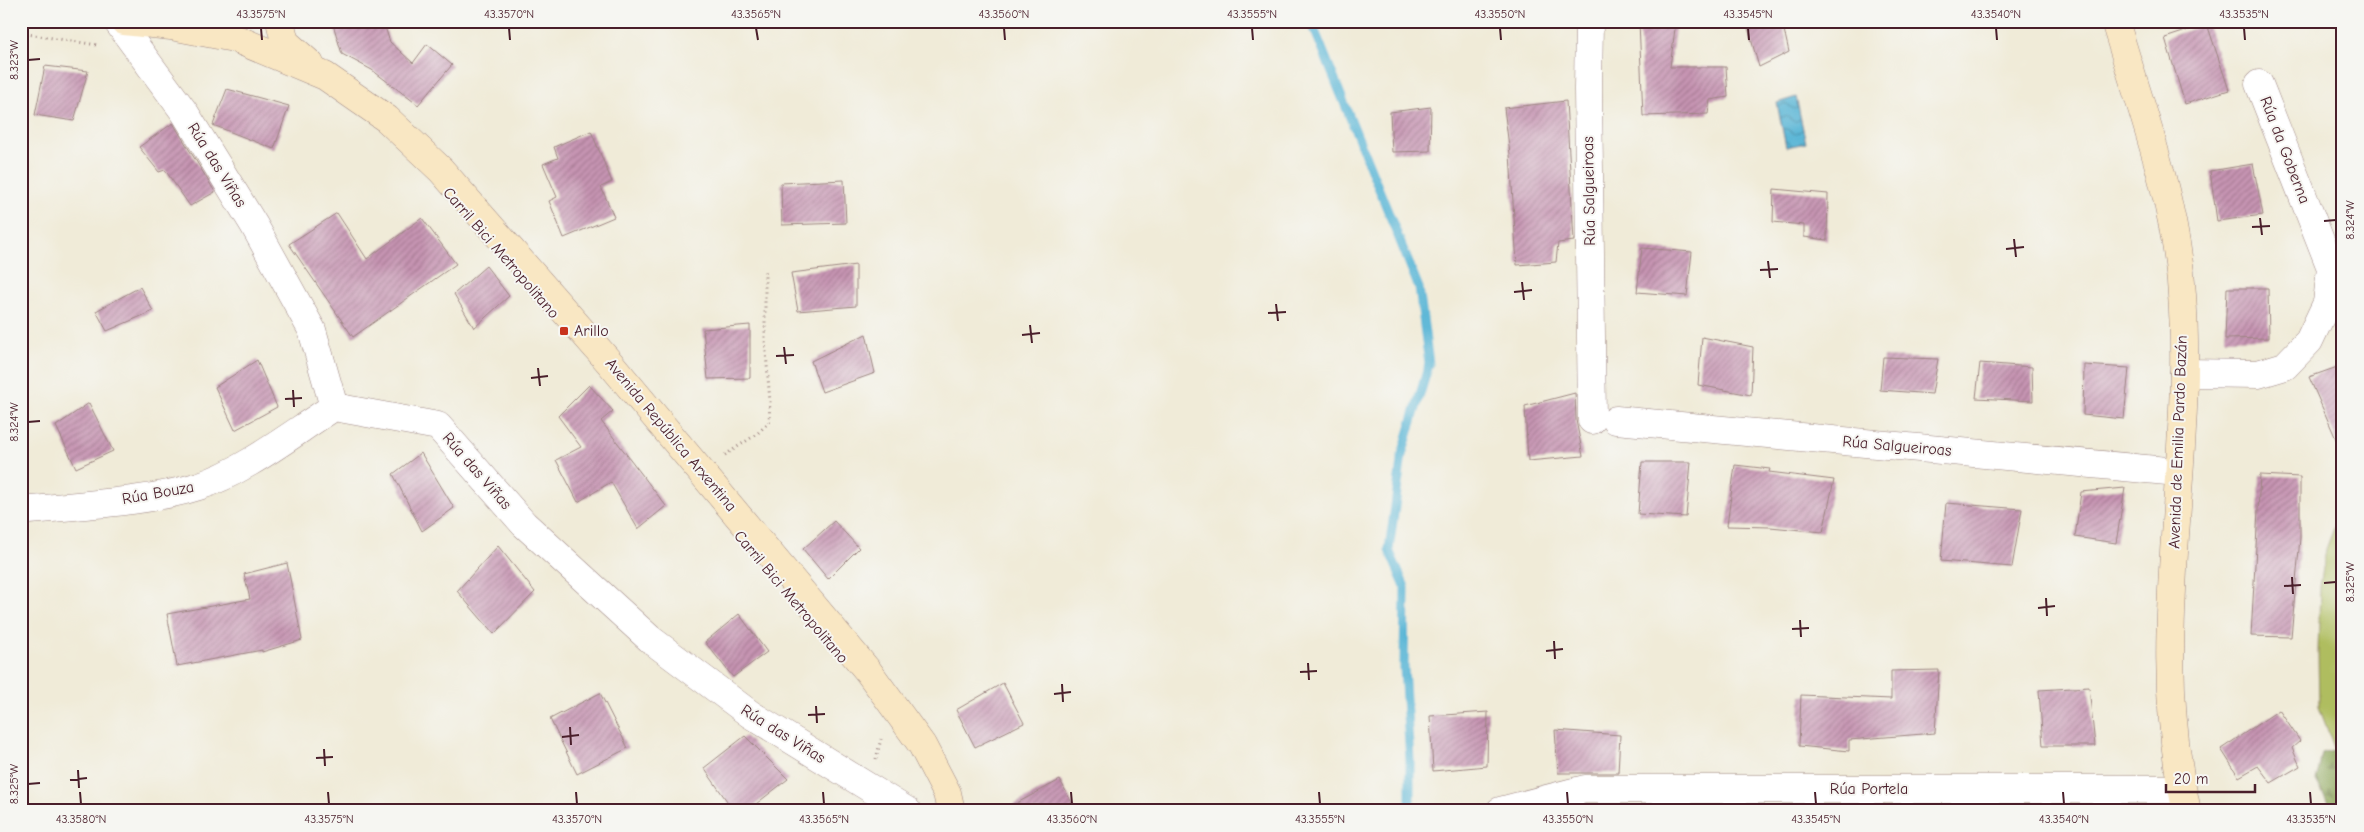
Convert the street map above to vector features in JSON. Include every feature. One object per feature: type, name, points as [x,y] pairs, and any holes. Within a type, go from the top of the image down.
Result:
[{"type":"main road","name":"Avenida República Arxentina","points":[[124,21],[229,29],[324,76]]},
{"type":"main road","name":"Avenida República Arxentina","points":[[280,21],[285,42],[324,76],[387,119],[441,170],[702,471],[868,671],[917,737],[947,793],[951,811]]},
{"type":"main road","name":"Avenida de Emilia Pardo Bazán","points":[[2115,21],[2167,198],[2181,282],[2184,373],[2168,632],[2171,720],[2184,800]]},
{"type":"street","name":"Rúa das Viñas","points":[[117,21],[184,113],[259,233],[312,330],[334,407],[438,426],[524,524],[650,639],[750,714],[907,811]]},
{"type":"street","name":"Rúa Salgueiroas","points":[[1589,21],[1588,89],[1604,420],[2178,472]]},
{"type":"street","name":"Rúa da Goberna","points":[[2184,373],[2258,374],[2285,366],[2309,341],[2327,303],[2331,268],[2259,84]]},
{"type":"street","name":"Rúa Bouza","points":[[21,511],[147,497],[200,486],[241,467],[334,407]]},
{"type":"street","name":"Rúa Portela","points":[[1500,811],[1585,789],[2184,800]]},
{"type":"path","points":[[21,33],[138,50]]},
{"type":"path","points":[[702,471],[757,434],[769,422],[770,402],[765,340],[765,271]]},
{"type":"path","points":[[868,787],[882,742],[880,735]]},
{"type":"green space","points":[[2343,504],[2343,748],[2335,750],[2319,707],[2320,587],[2326,549]]},
{"type":"green space","points":[[2343,748],[2343,811],[2332,811],[2316,780],[2322,754]]},
{"type":"water","points":[[1796,97],[1806,143],[1786,147],[1777,103]]},
{"type":"building","points":[[332,21],[383,21],[390,42],[413,63],[427,44],[452,65],[418,105],[372,70],[342,54]]},
{"type":"building","points":[[1639,21],[1676,21],[1670,67],[1726,67],[1728,97],[1710,100],[1708,114],[1643,116]]},
{"type":"building","points":[[1746,21],[1782,21],[1789,52],[1759,67]]},
{"type":"building","points":[[2207,24],[2229,90],[2185,104],[2165,38]]},
{"type":"building","points":[[45,66],[88,71],[74,121],[35,115]]},
{"type":"building","points":[[227,89],[289,106],[274,149],[213,125]]},
{"type":"building","points":[[1566,101],[1574,241],[1558,243],[1556,262],[1517,265],[1510,154],[1504,108]]},
{"type":"building","points":[[1431,107],[1430,151],[1392,152],[1390,112]]},
{"type":"building","points":[[173,123],[215,192],[190,206],[165,170],[159,172],[139,147]]},
{"type":"building","points":[[591,131],[612,182],[601,187],[614,217],[564,238],[549,201],[557,197],[543,164],[558,158],[554,147]]},
{"type":"building","points":[[2253,164],[2263,215],[2217,221],[2210,171]]},
{"type":"building","points":[[844,180],[846,223],[782,225],[781,183]]},
{"type":"building","points":[[1774,189],[1828,194],[1827,240],[1804,237],[1804,225],[1773,222]]},
{"type":"building","points":[[337,213],[367,259],[422,218],[456,264],[353,337],[289,244]]},
{"type":"building","points":[[1642,248],[1692,252],[1687,296],[1637,292]]},
{"type":"building","points":[[856,265],[856,306],[798,311],[791,273]]},
{"type":"building","points":[[486,266],[509,296],[474,328],[454,294]]},
{"type":"building","points":[[140,287],[153,311],[107,331],[96,311]]},
{"type":"building","points":[[2227,288],[2268,288],[2269,338],[2225,339]]},
{"type":"building","points":[[750,325],[750,378],[708,379],[703,329]]},
{"type":"building","points":[[866,334],[875,373],[822,392],[811,361]]},
{"type":"building","points":[[1702,337],[1753,347],[1751,395],[1698,385]]},
{"type":"building","points":[[1883,357],[1938,359],[1932,394],[1880,390]]},
{"type":"building","points":[[257,360],[277,407],[235,430],[215,387]]},
{"type":"building","points":[[1980,363],[2032,367],[2033,401],[1976,398]]},
{"type":"building","points":[[2084,365],[2129,368],[2124,419],[2083,415]]},
{"type":"building","points":[[2343,365],[2343,455],[2309,377]]},
{"type":"building","points":[[589,385],[613,411],[601,421],[666,506],[638,529],[611,482],[578,502],[556,460],[581,447],[558,416]]},
{"type":"building","points":[[1575,393],[1576,420],[1583,456],[1528,461],[1525,406]]},
{"type":"building","points":[[89,403],[113,451],[76,468],[56,426]]},
{"type":"building","points":[[421,453],[454,508],[422,531],[393,474]]},
{"type":"building","points":[[1642,462],[1691,462],[1686,517],[1638,514]]},
{"type":"building","points":[[1735,465],[1770,469],[1769,472],[1834,480],[1823,532],[1770,527],[1727,526]]},
{"type":"building","points":[[2260,475],[2300,477],[2300,538],[2291,637],[2251,636]]},
{"type":"building","points":[[2125,488],[2116,543],[2075,537],[2081,492]]},
{"type":"building","points":[[1946,503],[2022,509],[2012,567],[1941,561]]},
{"type":"building","points":[[834,521],[859,548],[828,579],[803,549]]},
{"type":"building","points":[[498,546],[535,592],[494,634],[457,591]]},
{"type":"building","points":[[287,563],[302,640],[262,652],[262,650],[177,666],[167,614],[250,599],[244,574]]},
{"type":"building","points":[[739,614],[767,652],[733,677],[705,642]]},
{"type":"building","points":[[1939,670],[1935,733],[1849,740],[1849,751],[1799,746],[1801,695],[1891,699],[1891,671]]},
{"type":"building","points":[[1003,683],[1024,723],[975,747],[956,710]]},
{"type":"building","points":[[2089,687],[2095,746],[2043,746],[2039,690]]},
{"type":"building","points":[[600,693],[628,748],[577,774],[550,719]]},
{"type":"building","points":[[2279,710],[2300,741],[2292,748],[2300,766],[2271,783],[2258,766],[2239,777],[2221,749]]},
{"type":"building","points":[[1488,712],[1487,766],[1433,771],[1430,716]]},
{"type":"building","points":[[1555,730],[1620,735],[1618,773],[1558,773]]},
{"type":"building","points":[[745,736],[788,779],[747,811],[734,811],[704,768]]},
{"type":"building","points":[[1060,780],[1076,811],[1002,811]]},
{"type":"waterway","points":[[1311,21],[1419,288],[1429,364],[1402,455],[1389,550],[1405,587],[1404,668],[1410,760],[1410,811]]},
{"type":"place","name":"Arillo","points":[[564,331]]}]
